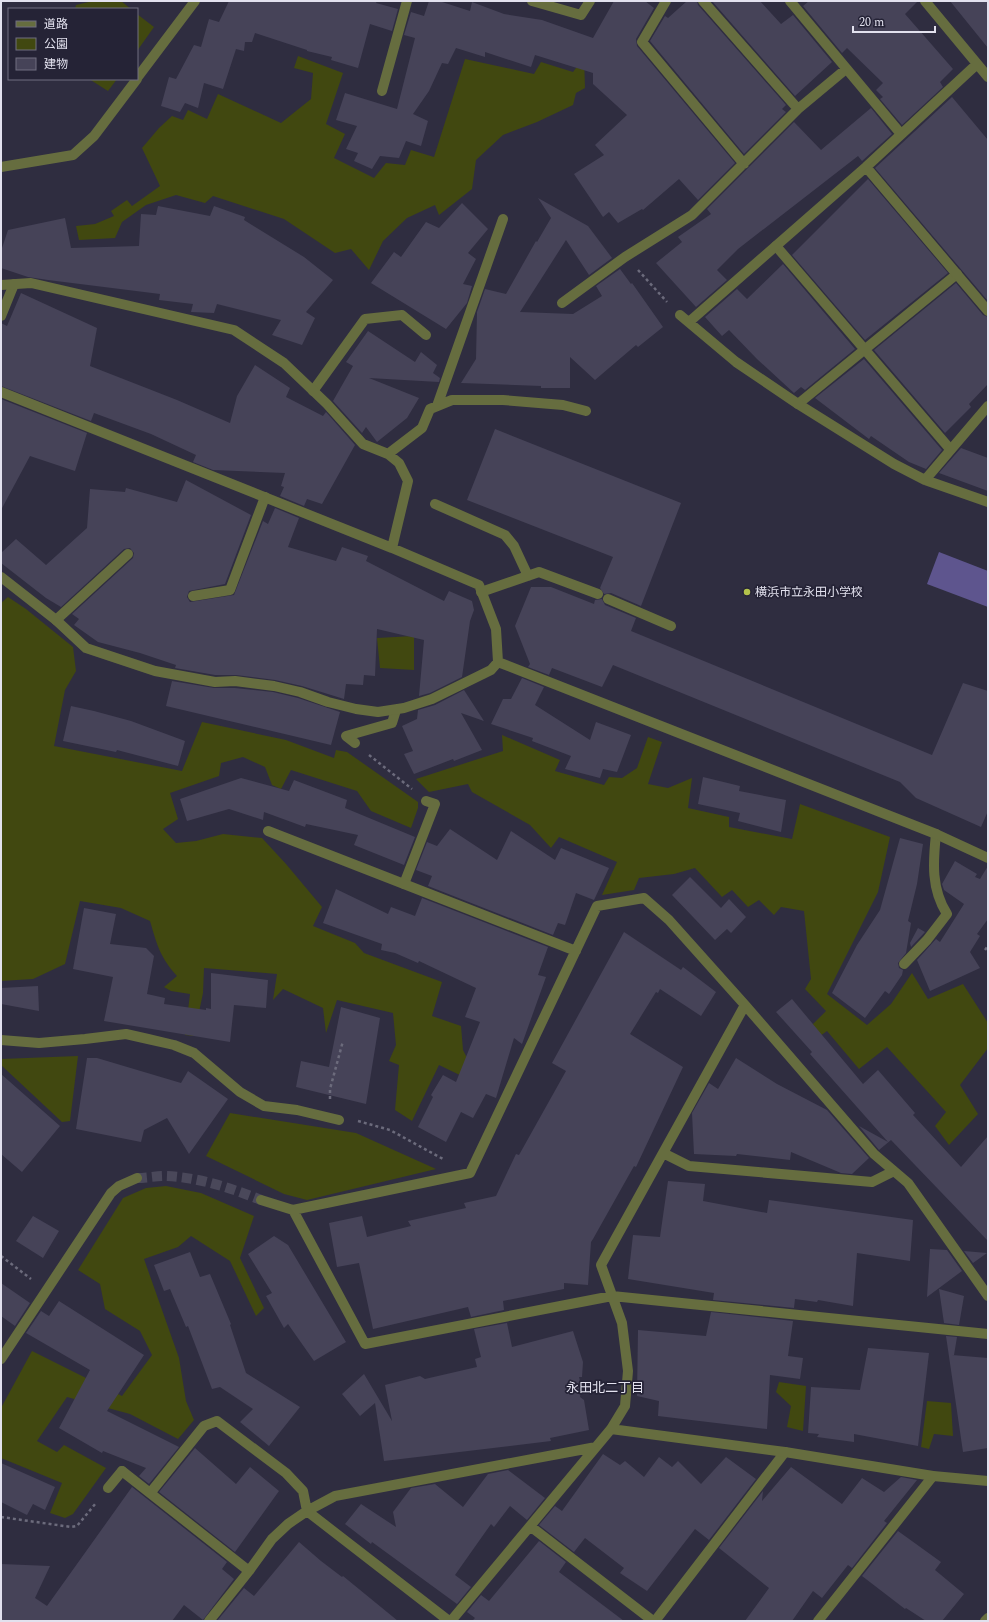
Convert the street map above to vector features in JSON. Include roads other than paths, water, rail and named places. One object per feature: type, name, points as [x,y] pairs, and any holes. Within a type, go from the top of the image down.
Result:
[{"type":"street","points":[[138,78],[195,1]]},
{"type":"street","points":[[382,92],[407,1]]},
{"type":"street","points":[[532,1],[581,15],[590,1]]},
{"type":"street","points":[[666,1],[642,42],[744,164]]},
{"type":"street","points":[[702,1],[798,109]]},
{"type":"street","points":[[790,1],[901,134]]},
{"type":"street","points":[[925,1],[988,77]]},
{"type":"street","points":[[689,322],[866,166],[977,64]]},
{"type":"street","points":[[562,304],[692,215],[798,109],[846,69]]},
{"type":"street","points":[[1,167],[73,155],[94,136],[136,80]]},
{"type":"street","points":[[866,166],[988,311]]},
{"type":"street","points":[[437,406],[503,219]]},
{"type":"street","points":[[776,246],[950,449]]},
{"type":"street","points":[[798,404],[957,274]]},
{"type":"street","points":[[1,285],[31,283],[234,330],[284,363],[313,391],[363,444],[388,454],[398,463],[408,481],[392,548]]},
{"type":"street","points":[[1,316],[14,284]]},
{"type":"street","points":[[313,391],[364,319],[402,315],[426,335]]},
{"type":"street","points":[[680,315],[736,362],[798,404],[894,464],[924,480],[988,502]]},
{"type":"street","points":[[1,392],[392,548],[479,585],[496,629],[498,662],[491,670],[432,699],[396,710],[378,712],[356,710],[300,692],[274,686],[235,681],[215,682],[155,671],[86,648],[56,620],[1,577]]},
{"type":"street","points":[[388,454],[422,428],[430,409],[452,400],[503,400],[563,405],[586,411]]},
{"type":"street","points":[[924,480],[988,406]]},
{"type":"street","points":[[193,596],[230,590],[265,497]]},
{"type":"street","points":[[435,504],[505,534],[514,546],[528,576]]},
{"type":"street","points":[[56,620],[128,554]]},
{"type":"street","points":[[481,592],[539,572],[598,594]]},
{"type":"street","points":[[608,599],[671,626]]},
{"type":"street","points":[[498,662],[936,834],[988,858]]},
{"type":"street","points":[[355,743],[346,736],[392,723],[396,710]]},
{"type":"street","points":[[404,884],[435,804],[426,801]]},
{"type":"street","points":[[268,831],[576,951]]},
{"type":"street","points":[[904,964],[927,940],[947,914],[941,904],[935,886],[933,858],[936,834]]},
{"type":"street","points":[[261,1200],[293,1210],[470,1174],[597,906],[644,898],[669,920],[874,1154],[908,1183],[988,1296]]},
{"type":"street","points":[[151,1492],[204,1426],[217,1421],[286,1473],[302,1490],[307,1511],[450,1621],[611,1429],[625,1406],[628,1371],[622,1323],[601,1265],[745,1005]]},
{"type":"street","points":[[1,1040],[39,1043],[126,1034],[174,1045],[194,1053],[240,1092],[264,1106],[297,1110],[339,1120]]},
{"type":"street","points":[[663,1153],[689,1166],[872,1182],[894,1171]]},
{"type":"street","points":[[1,1359],[111,1193],[119,1186],[137,1178]]},
{"type":"street","points":[[293,1210],[365,1344],[612,1296],[988,1334]]},
{"type":"street","points":[[611,1429],[785,1452],[933,1476],[988,1481]]},
{"type":"street","points":[[209,1621],[249,1571],[272,1539],[288,1524],[307,1511],[335,1496],[596,1447]]},
{"type":"street","points":[[530,1526],[654,1621],[785,1452]]},
{"type":"street","points":[[108,1488],[122,1471],[151,1492],[249,1571]]},
{"type":"street","points":[[818,1621],[933,1476]]},
{"type":"street","points":[[985,1621],[988,1618]]},
{"type":"tunnel","points":[[137,1178],[165,1176],[190,1178],[226,1187],[261,1200]]},
{"type":"place","name":"横浜市立永田小学校","points":[[747,592]]},
{"type":"district","name":"永田北二丁目","points":[[605,1388]]}]
